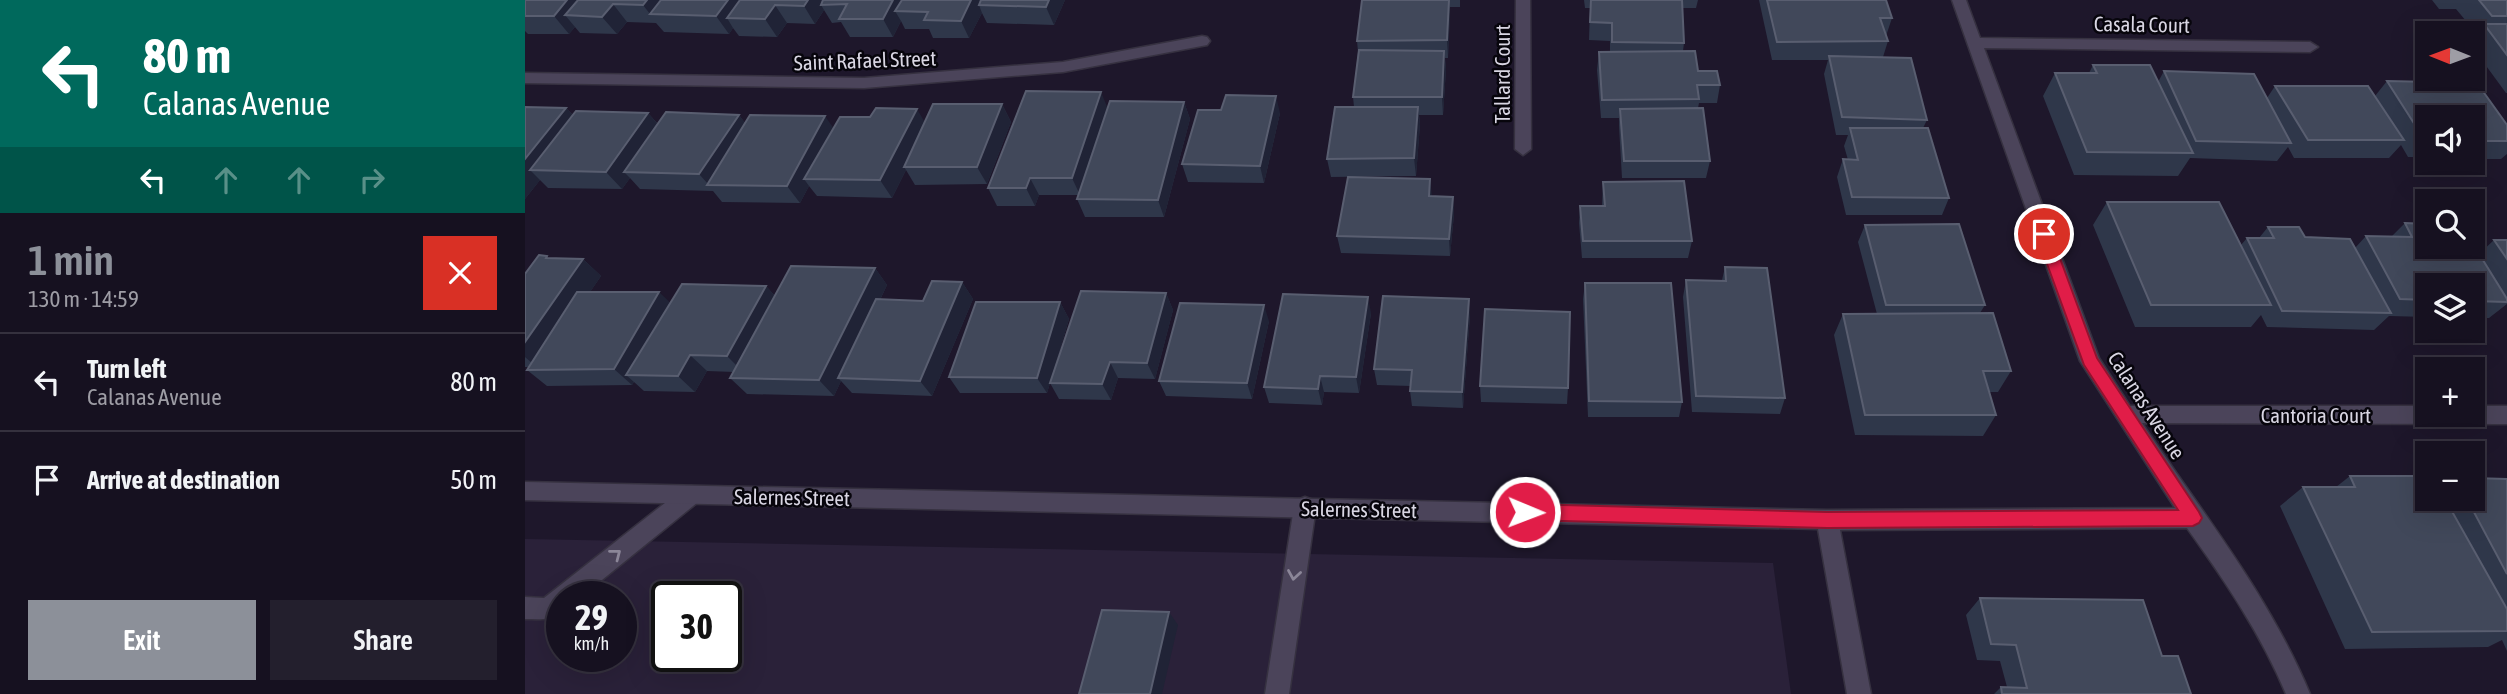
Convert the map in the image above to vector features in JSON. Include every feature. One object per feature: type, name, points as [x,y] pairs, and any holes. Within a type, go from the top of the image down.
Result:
[{"type":"street","name":"Tallard Court","points":[[1523,0],[1523,149]]},
{"type":"street","name":"Calanas Avenue","points":[[1959,0],[2090,361],[2193,518],[2246,593],[2283,658],[2298,694]]},
{"type":"street","name":"Saint Rafael Street","points":[[525,78],[876,83],[1063,67],[1202,41]]},
{"type":"street","name":"Casala Court","points":[[1974,43],[2310,47]]},
{"type":"street","name":"Cantoria Court","points":[[2125,414],[2507,415]]},
{"type":"street","name":"Salernes Street","points":[[525,491],[1827,520],[2193,518]]},
{"type":"street","points":[[582,581],[691,495]]},
{"type":"street","points":[[1277,694],[1305,507]]},
{"type":"street","points":[[1827,520],[1859,694]]},
{"type":"street","points":[[525,608],[546,608]]},
{"type":"shaded area","points":[[525,539],[1773,563],[1791,694],[525,694]]},
{"type":"building","points":[[525,0],[567,0],[554,16],[525,16]]},
{"type":"building","points":[[578,0],[647,0],[643,5],[613,4],[602,17],[565,15]]},
{"type":"building","points":[[661,0],[728,0],[716,16],[650,14]]},
{"type":"building","points":[[740,0],[808,0],[804,6],[775,5],[765,19],[727,18]]},
{"type":"building","points":[[823,0],[893,0],[883,19],[839,19],[847,4],[821,5]]},
{"type":"building","points":[[902,0],[971,0],[961,21],[924,20],[928,12],[895,11]]},
{"type":"building","points":[[981,0],[1049,0],[1046,7],[979,5]]},
{"type":"building","points":[[1362,0],[1449,0],[1447,40],[1357,41]]},
{"type":"building","points":[[1591,0],[1682,0],[1684,43],[1612,42],[1612,23],[1590,22]]},
{"type":"building","points":[[1767,0],[1886,0],[1892,18],[1880,18],[1888,41],[1777,42]]},
{"type":"building","points":[[2479,0],[2507,0],[2507,16],[2492,16]]},
{"type":"building","points":[[2485,24],[2507,24],[2507,55],[2485,25]]},
{"type":"building","points":[[1359,50],[1444,51],[1442,97],[1353,97]]},
{"type":"building","points":[[1695,51],[1698,71],[1717,71],[1720,85],[1697,85],[1699,99],[1602,100],[1599,52]]},
{"type":"building","points":[[1829,56],[1911,58],[1927,120],[1842,117]]},
{"type":"building","points":[[2093,65],[2150,65],[2193,153],[2087,152],[2055,73],[2097,73]]},
{"type":"building","points":[[2164,71],[2254,74],[2291,143],[2196,141]]},
{"type":"building","points":[[2387,81],[2415,82],[2415,91],[2483,91],[2507,125],[2507,141],[2485,141],[2485,105],[2415,105],[2415,125]]},
{"type":"building","points":[[2275,86],[2368,86],[2404,140],[2308,140]]},
{"type":"building","points":[[1026,91],[1101,92],[1072,178],[1030,178],[1026,188],[988,188]]},
{"type":"building","points":[[1226,95],[1276,96],[1260,166],[1182,164],[1198,110],[1221,110]]},
{"type":"building","points":[[1110,101],[1184,102],[1158,200],[1077,199]]},
{"type":"building","points":[[933,104],[1002,104],[977,167],[904,167]]},
{"type":"building","points":[[525,107],[566,108],[525,159]]},
{"type":"building","points":[[1335,107],[1418,107],[1414,158],[1327,159]]},
{"type":"building","points":[[876,108],[917,109],[880,180],[804,179],[840,117],[870,117]]},
{"type":"building","points":[[1703,108],[1710,161],[1624,161],[1620,109]]},
{"type":"building","points":[[576,111],[648,113],[606,172],[530,170]]},
{"type":"building","points":[[666,112],[739,115],[699,174],[624,172]]},
{"type":"building","points":[[750,115],[825,116],[787,186],[707,185]]},
{"type":"building","points":[[1850,128],[1928,128],[1949,198],[1852,197],[1843,159],[1858,160]]},
{"type":"building","points":[[1348,177],[1430,179],[1429,196],[1453,197],[1449,239],[1337,236]]},
{"type":"building","points":[[1684,181],[1692,241],[1583,241],[1580,206],[1605,206],[1603,182]]},
{"type":"building","points":[[2107,202],[2219,202],[2271,305],[2151,305]]},
{"type":"building","points":[[2405,223],[2415,223],[2415,259],[2482,259],[2507,302],[2485,301],[2485,273],[2415,273],[2415,300],[2400,299],[2366,236],[2412,237]]},
{"type":"building","points":[[1959,224],[1985,305],[1886,305],[1865,225]]},
{"type":"building","points":[[2268,227],[2299,227],[2305,237],[2350,239],[2391,313],[2282,311],[2247,238],[2274,238]]},
{"type":"building","points":[[2494,240],[2507,240],[2507,259]]},
{"type":"building","points":[[539,255],[547,256],[546,258],[583,259],[525,342],[525,274]]},
{"type":"building","points":[[791,266],[875,268],[819,380],[730,378]]},
{"type":"building","points":[[1725,267],[1767,268],[1785,398],[1696,396],[1686,280],[1726,281]]},
{"type":"building","points":[[932,281],[962,282],[920,381],[838,378],[876,299],[923,301]]},
{"type":"building","points":[[1585,283],[1671,283],[1682,402],[1589,401]]},
{"type":"building","points":[[682,284],[766,286],[727,356],[690,355],[678,376],[626,375]]},
{"type":"building","points":[[1081,291],[1166,293],[1147,363],[1110,362],[1102,384],[1050,383]]},
{"type":"building","points":[[577,292],[659,292],[614,369],[527,370]]},
{"type":"building","points":[[1283,294],[1368,297],[1356,377],[1320,376],[1318,389],[1264,387]]},
{"type":"building","points":[[1383,296],[1469,299],[1462,392],[1410,391],[1412,370],[1374,369]]},
{"type":"building","points":[[976,302],[1060,302],[1037,378],[949,377]]},
{"type":"building","points":[[1180,303],[1264,305],[1247,383],[1159,381]]},
{"type":"building","points":[[1485,309],[1570,312],[1568,388],[1480,386]]},
{"type":"building","points":[[1993,313],[2011,371],[1983,371],[1996,415],[1865,415],[1843,314]]},
{"type":"building","points":[[2350,476],[2415,476],[2415,511],[2452,511],[2507,609],[2507,631],[2372,632],[2303,487],[2355,487]]},
{"type":"building","points":[[2485,478],[2507,479],[2507,574],[2473,511],[2485,511]]},
{"type":"building","points":[[1980,598],[2143,600],[2162,656],[2178,656],[2191,694],[2002,694],[2001,687],[2027,688],[2016,645],[1991,644]]},
{"type":"building","points":[[1102,610],[1169,612],[1150,694],[1079,694]]},
{"type":"route","points":[[1525,512],[1827,520],[2193,518],[2090,361],[2044,234]]}]
